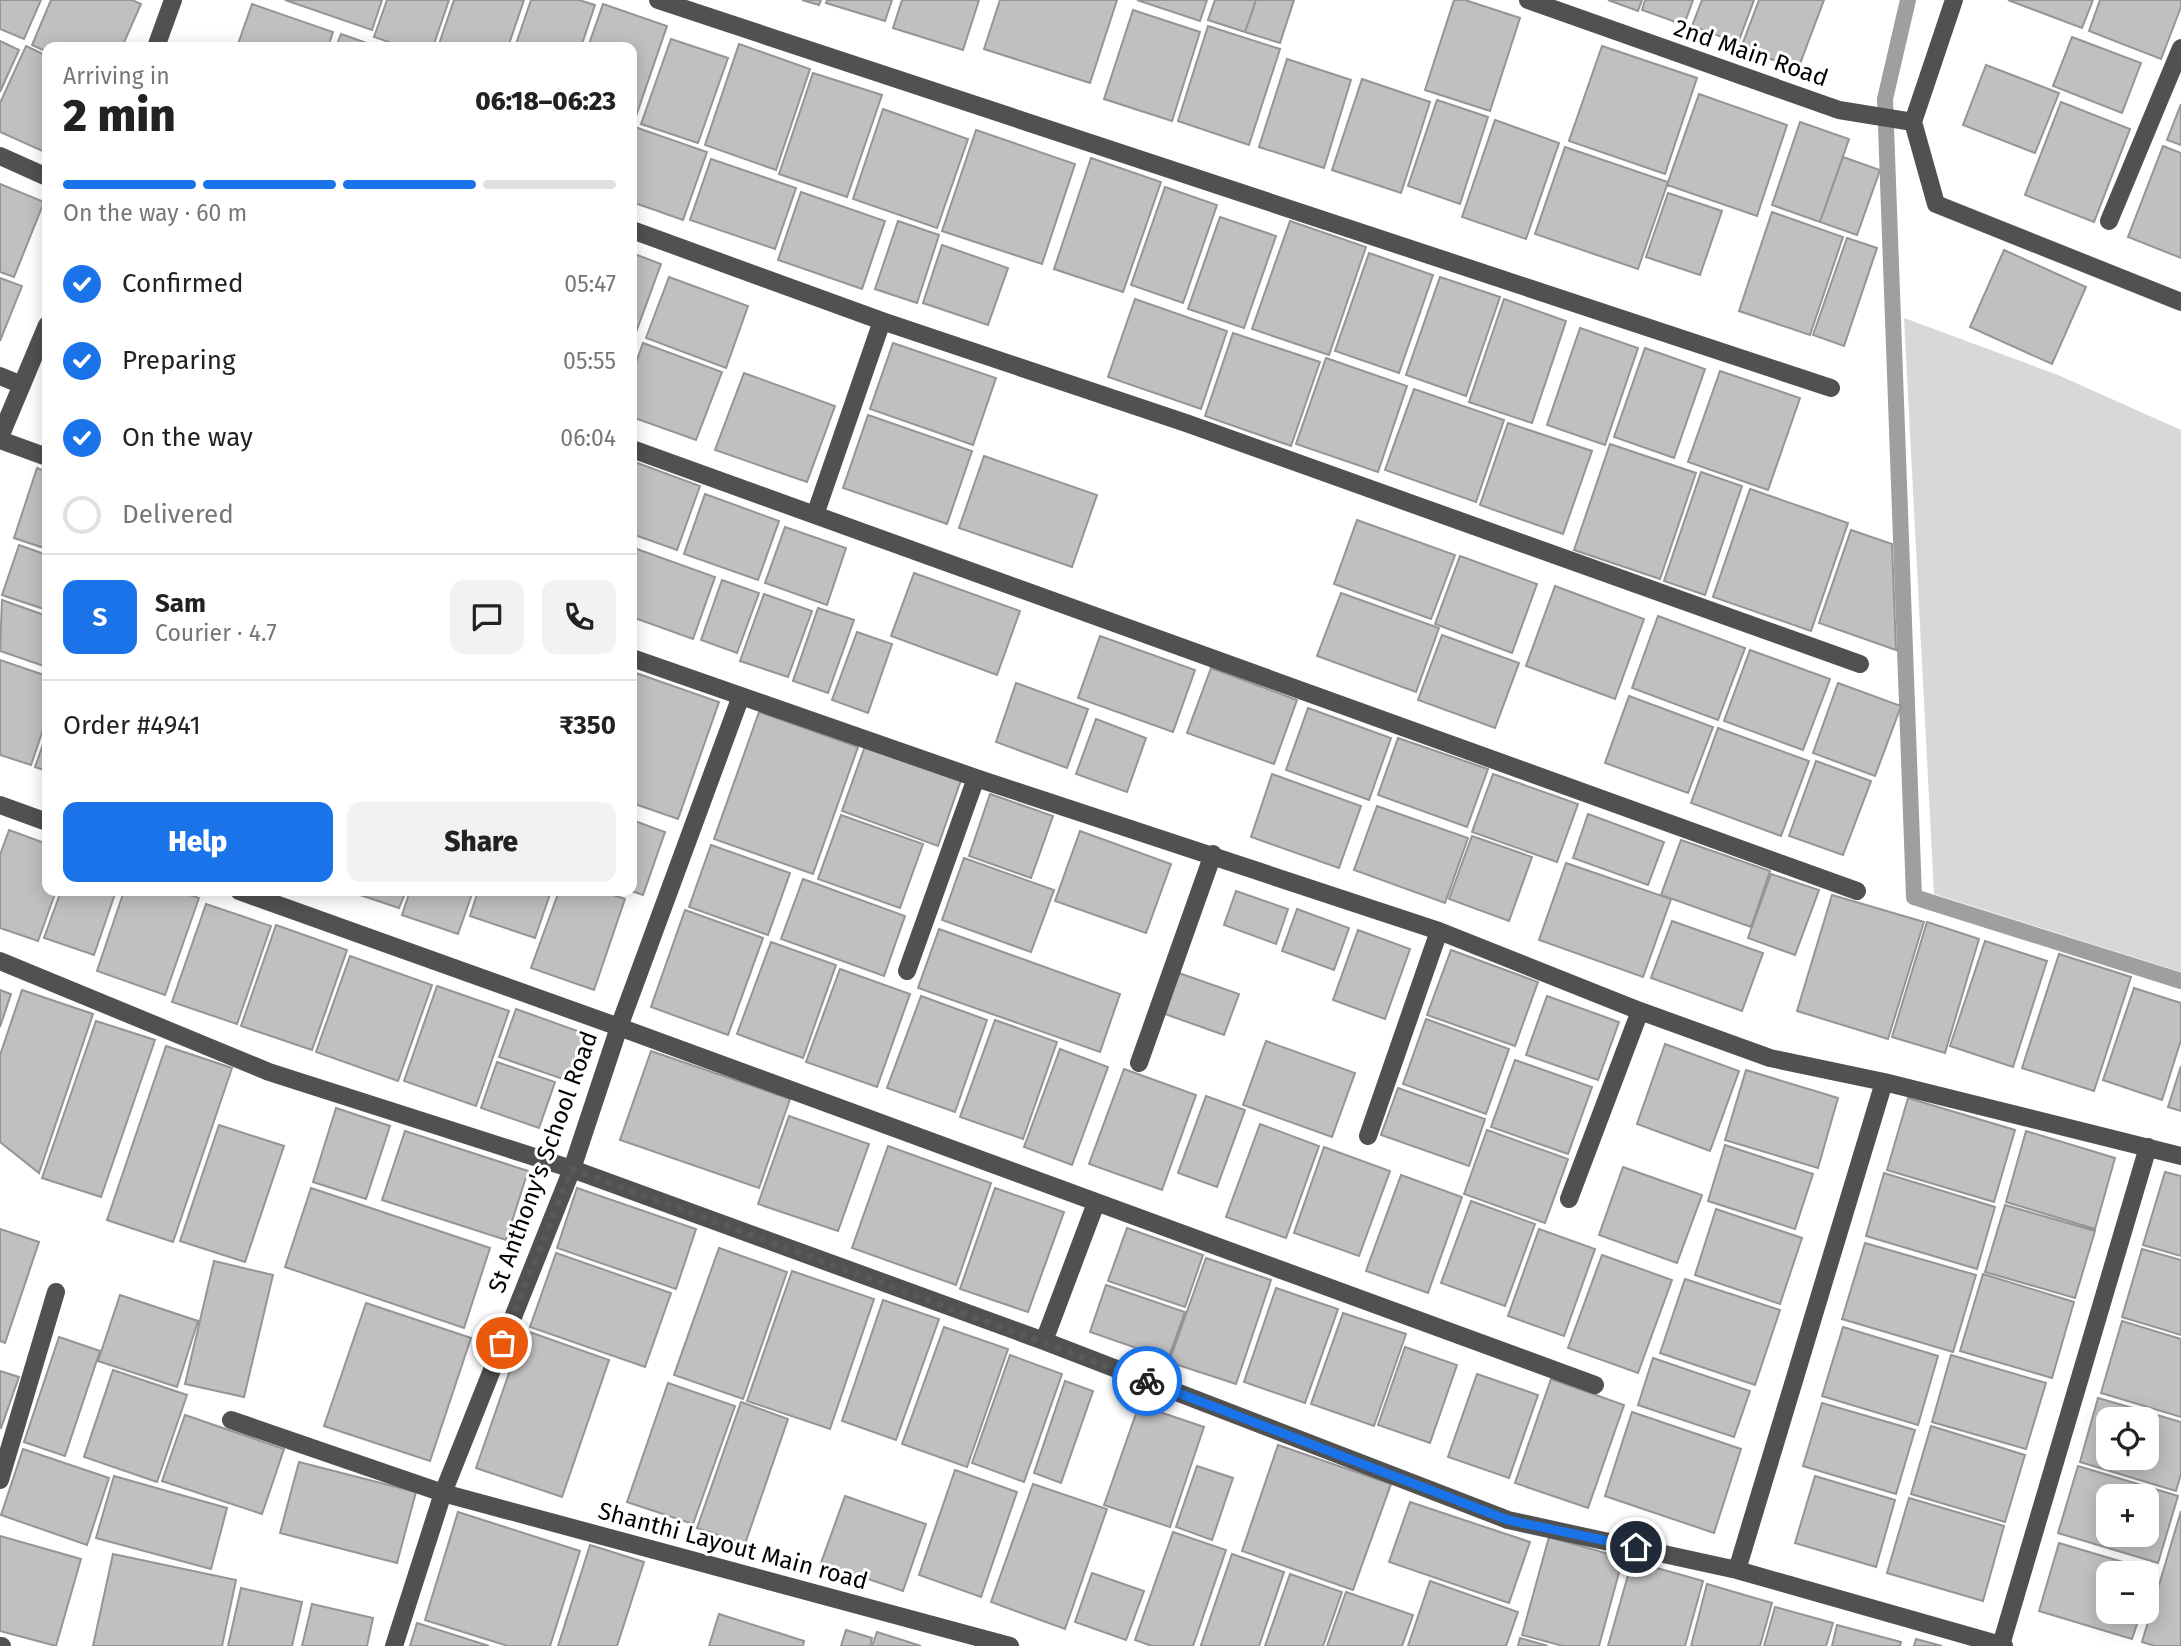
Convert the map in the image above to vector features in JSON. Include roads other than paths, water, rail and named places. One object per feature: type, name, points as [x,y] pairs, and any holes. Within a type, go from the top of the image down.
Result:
[{"type":"street","points":[[158,42],[173,0]]},
{"type":"street","points":[[658,0],[1831,388]]},
{"type":"street","name":"2nd Main Road","points":[[1528,0],[1839,110],[1913,122]]},
{"type":"street","points":[[1954,0],[1913,122],[1936,204],[2181,302]]},
{"type":"street","points":[[2109,221],[2181,48]]},
{"type":"street","points":[[0,156],[42,175]]},
{"type":"street","points":[[637,232],[883,321],[1186,423],[1860,664]]},
{"type":"street","points":[[815,515],[883,321]]},
{"type":"street","points":[[42,337],[0,439],[42,455]]},
{"type":"street","points":[[0,376],[22,385]]},
{"type":"street","points":[[637,451],[1857,891]]},
{"type":"street","points":[[637,660],[976,778],[1213,854],[1438,931],[1640,1011],[1770,1058],[1884,1082],[2181,1156]]},
{"type":"street","name":"St Anthony's School Road","points":[[394,1646],[443,1493],[572,1169],[619,1027],[741,696]]},
{"type":"street","points":[[907,971],[976,778]]},
{"type":"street","points":[[0,805],[42,820]]},
{"type":"street","points":[[1139,1063],[1213,854]]},
{"type":"street","points":[[253,896],[619,1027],[1595,1385]]},
{"type":"street","points":[[1368,1136],[1438,931]]},
{"type":"street","points":[[0,961],[269,1072],[572,1169],[1044,1341],[1508,1520],[1737,1570],[2002,1646],[2148,1147]]},
{"type":"street","points":[[1569,1199],[1640,1011]]},
{"type":"street","points":[[1737,1570],[1884,1082]]},
{"type":"street","points":[[1044,1341],[1096,1203]]},
{"type":"street","points":[[0,1480],[56,1292]]},
{"type":"street","name":"Shanthi Layout Main road","points":[[231,1420],[443,1493],[1010,1646]]},
{"type":"waterway","points":[[1908,0],[1885,99],[1914,897],[2181,981]]}]
